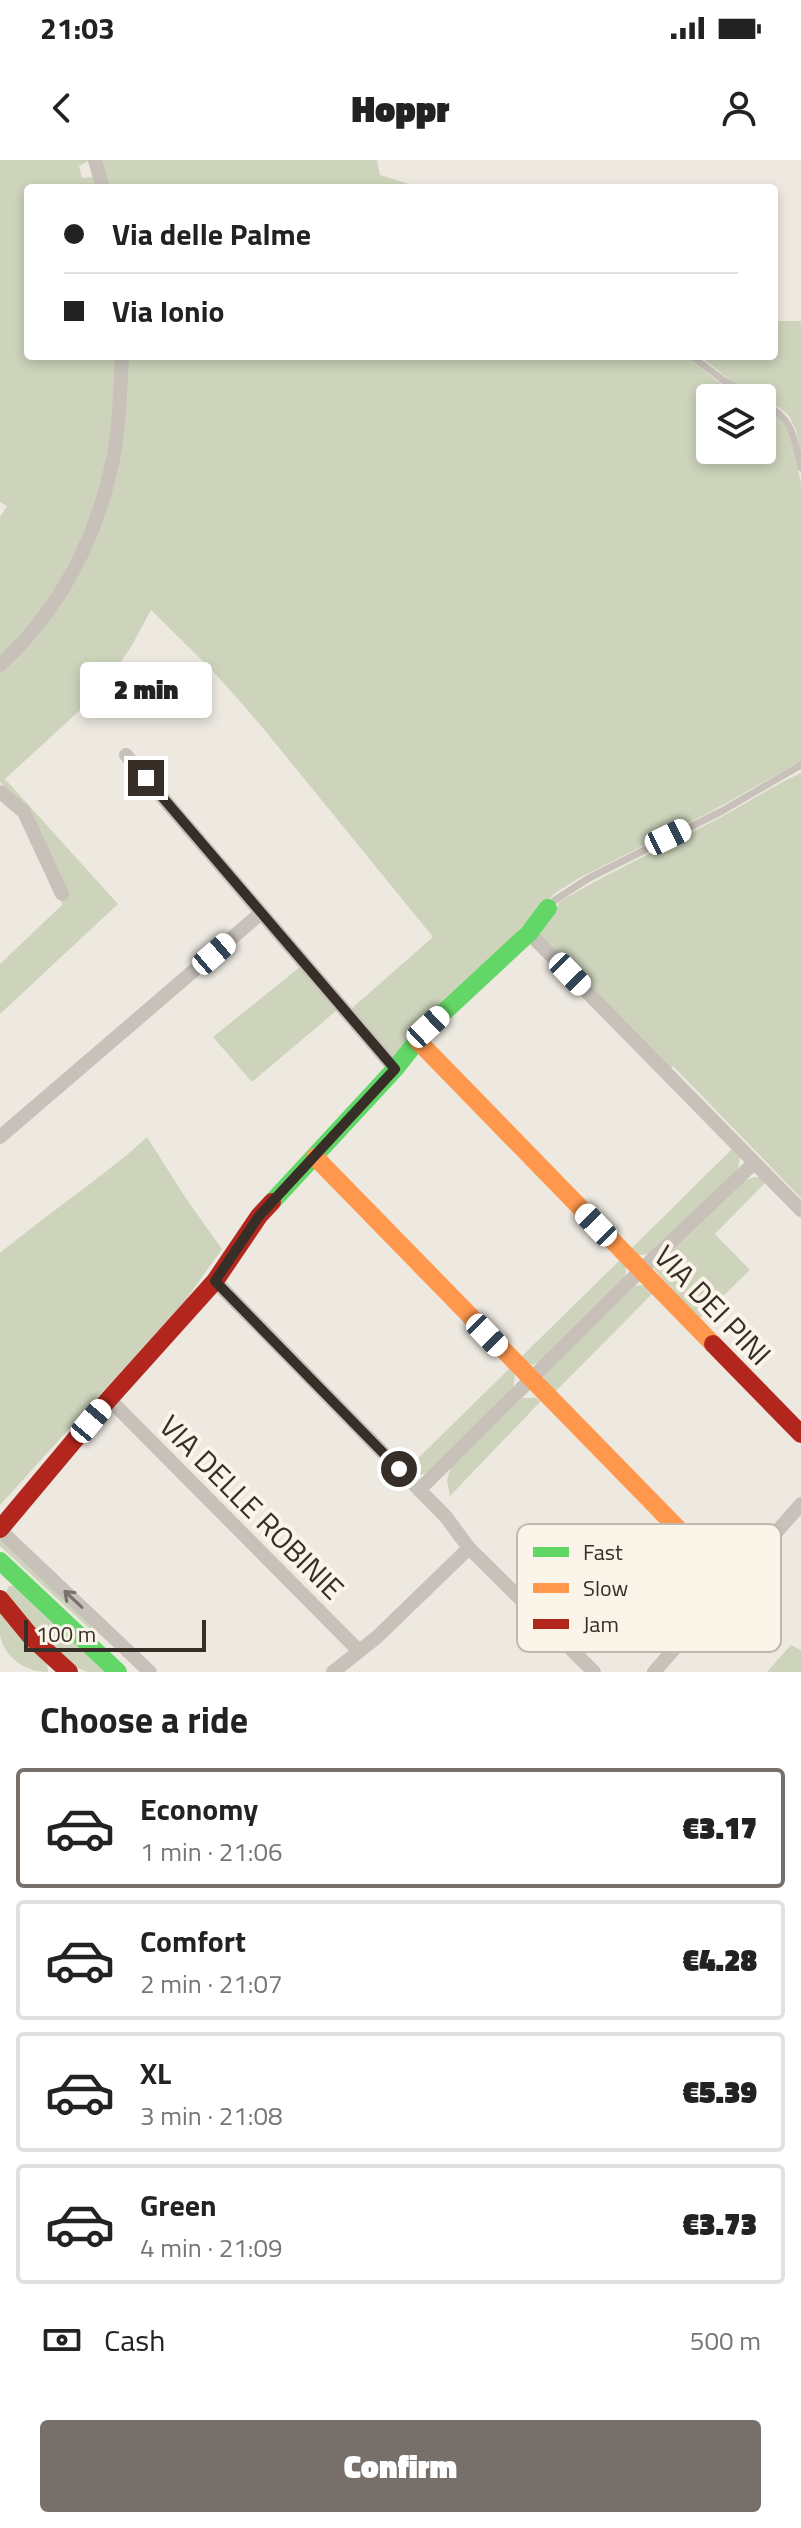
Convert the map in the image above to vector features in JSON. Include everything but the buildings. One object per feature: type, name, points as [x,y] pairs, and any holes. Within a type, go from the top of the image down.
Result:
[{"type":"street","points":[[95,160],[102,184]]},
{"type":"street","points":[[0,665],[44,620],[59,598],[96,524],[115,451],[122,360]]},
{"type":"street","points":[[126,755],[395,1069]]},
{"type":"street","points":[[0,792],[24,812],[62,894]]},
{"type":"street","points":[[150,1672],[0,1529],[109,1399],[215,1281],[259,1216],[395,1069],[428,1027],[529,933],[548,908]]},
{"type":"street","points":[[0,1137],[261,913]]},
{"type":"street","points":[[529,933],[801,1210]]},
{"type":"street","name":"VIA DEI PINI","points":[[418,1041],[801,1434]]},
{"type":"street","points":[[315,1157],[673,1524]]},
{"type":"street","points":[[419,1490],[754,1163]]},
{"type":"street","points":[[215,1281],[446,1517],[469,1548],[517,1596]]},
{"type":"street","name":"VIA DELLE ROBINIE","points":[[109,1399],[359,1651]]},
{"type":"street","points":[[781,1528],[801,1504]]},
{"type":"street","points":[[333,1672],[377,1637],[469,1548]]},
{"type":"street","points":[[0,1561],[118,1672]]},
{"type":"street","points":[[0,1599],[18,1625],[69,1672]]},
{"type":"street","points":[[574,1652],[594,1672]]},
{"type":"street","points":[[654,1672],[672,1652]]},
{"type":"lane","points":[[696,360],[730,384]]},
{"type":"lane","points":[[776,411],[791,426],[801,468]]},
{"type":"lane","points":[[548,908],[589,878],[722,811],[801,765]]},
{"type":"green space","points":[[0,160],[90,160],[79,166],[82,178],[94,177],[97,184],[24,184],[24,360],[117,360],[110,449],[89,525],[45,610],[0,659],[0,517],[7,506],[0,502]]},
{"type":"green space","points":[[101,160],[377,160],[380,175],[409,184],[108,184]]},
{"type":"green space","points":[[778,321],[801,321],[801,453],[789,416],[776,406],[776,384],[732,382],[706,360],[778,360]]},
{"type":"green space","points":[[126,360],[690,360],[722,384],[696,384],[696,464],[776,464],[776,415],[789,432],[801,482],[801,761],[554,894],[392,1059],[351,1009],[433,937],[258,722],[213,671],[151,610],[102,690],[5,779],[118,904],[0,1014],[0,964],[68,897],[29,811],[0,782],[0,671],[93,542]]},
{"type":"green space","points":[[801,773],[801,1198],[673,1066],[671,1069],[541,937],[540,930],[556,911],[559,902]]},
{"type":"green space","points":[[301,966],[337,1010],[252,1082],[213,1037]]},
{"type":"green space","points":[[147,1137],[222,1249],[185,1301],[0,1505],[0,1253]]},
{"type":"green space","points":[[733,1148],[740,1157],[738,1170],[653,1254],[637,1255],[630,1250]]},
{"type":"green space","points":[[761,1177],[766,1182],[715,1234],[750,1270],[699,1319],[654,1269],[659,1260],[742,1181]]},
{"type":"green space","points":[[621,1259],[626,1266],[625,1279],[541,1361],[532,1365],[519,1359]]},
{"type":"green space","points":[[643,1285],[654,1292],[553,1394],[543,1379],[545,1374],[635,1286]]},
{"type":"green space","points":[[510,1368],[515,1376],[513,1388],[427,1473],[419,1475],[406,1470]]},
{"type":"green space","points":[[522,1398],[541,1401],[450,1496],[447,1480],[451,1467]]},
{"type":"green space","points":[[0,1540],[94,1624],[90,1629],[0,1546]]},
{"type":"green space","points":[[9,1586],[14,1586],[108,1672],[89,1672],[78,1668],[55,1650],[6,1592]]},
{"type":"green space","points":[[0,1608],[47,1661],[48,1672],[24,1667],[7,1651],[0,1635]]},
{"type":"green space","points":[[791,1645],[801,1650],[801,1672],[767,1672]]},
{"type":"traffic: fast","points":[[272,1202],[395,1069],[428,1027],[529,933],[548,908]]},
{"type":"traffic: fast","points":[[0,1561],[118,1672]]},
{"type":"traffic: slow","points":[[418,1041],[713,1344]]},
{"type":"traffic: slow","points":[[315,1157],[673,1524]]},
{"type":"traffic: jam","points":[[0,1529],[109,1399],[215,1281],[272,1202]]},
{"type":"traffic: jam","points":[[713,1344],[801,1434]]},
{"type":"traffic: jam","points":[[0,1599],[32,1638],[69,1672]]},
{"type":"route","points":[[146,778],[395,1069],[259,1216],[215,1281],[399,1469]]}]
